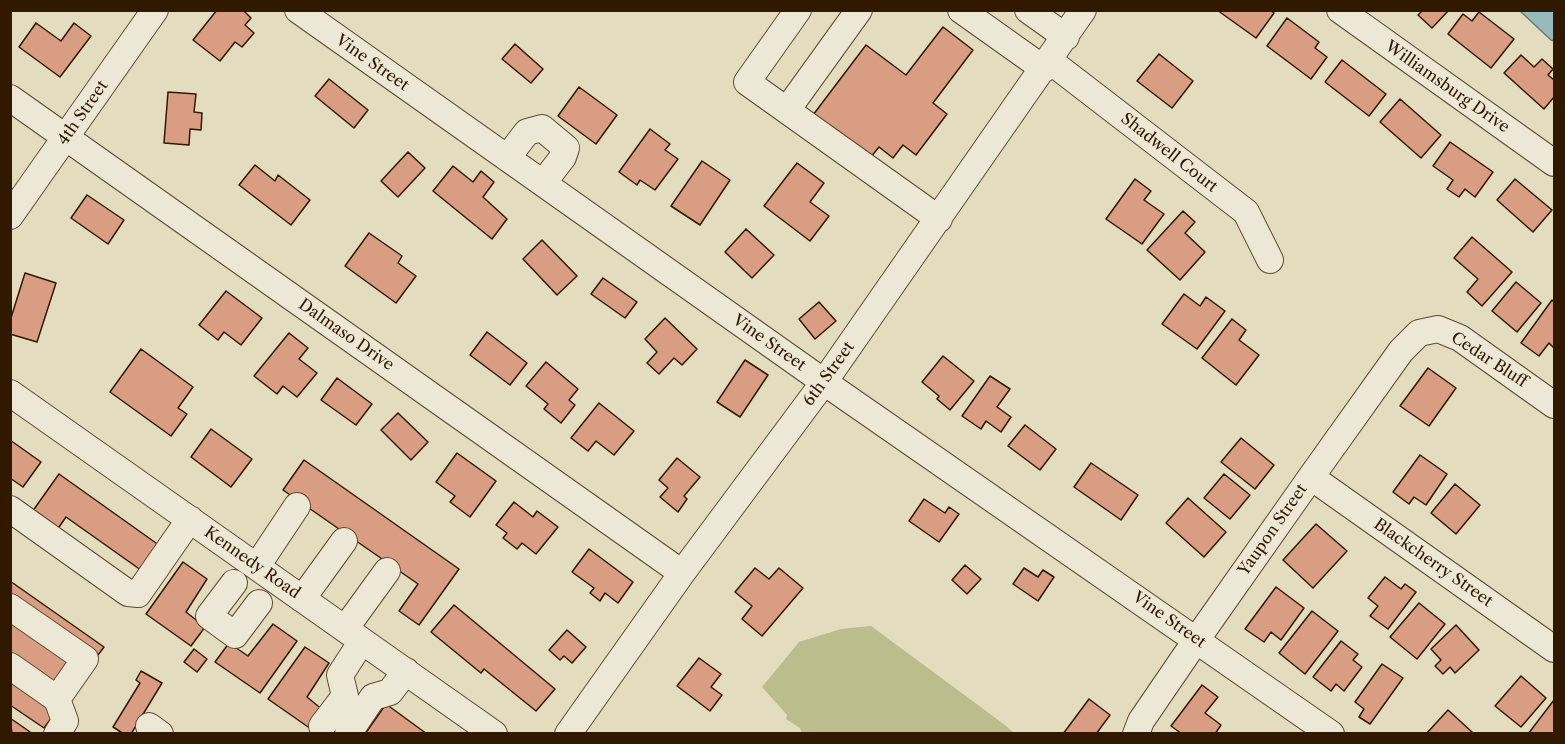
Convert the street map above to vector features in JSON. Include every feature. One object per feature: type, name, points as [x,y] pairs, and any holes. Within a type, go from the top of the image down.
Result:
[{"type":"street","name":"4th Street","points":[[10,216],[155,10]]},
{"type":"street","name":"Vine Street","points":[[298,10],[824,382],[1331,734]]},
{"type":"street","points":[[798,10],[747,82],[939,219]]},
{"type":"street","points":[[787,110],[859,10]]},
{"type":"street","name":"Shadwell Court","points":[[961,10],[1047,65],[1246,212],[1270,260]]},
{"type":"street","points":[[1029,10],[1066,36]]},
{"type":"street","name":"6th Street","points":[[568,734],[682,573],[824,382],[1047,65],[1083,10]]},
{"type":"street","name":"Williamsburg Drive","points":[[1340,10],[1554,163]]},
{"type":"street","name":"Dalmaso Drive","points":[[10,98],[682,573]]},
{"type":"street","points":[[507,158],[527,132],[542,128],[566,148],[563,157],[543,183]]},
{"type":"street","name":"Cedar Bluff","points":[[1419,333],[1438,329],[1460,338],[1554,405]]},
{"type":"street","name":"Yaupon Street","points":[[1136,734],[1141,721],[1311,477],[1401,351],[1419,333]]},
{"type":"street","name":"Kennedy Road","points":[[10,393],[494,734]]},
{"type":"street","name":"Blackcherry Street","points":[[1311,477],[1554,649]]},
{"type":"street","points":[[234,583],[209,616],[235,635],[259,603],[259,568],[297,506]]},
{"type":"street","points":[[10,509],[128,593],[138,594],[190,519]]},
{"type":"street","points":[[302,598],[344,542]]},
{"type":"street","points":[[259,568],[227,578],[259,603]]},
{"type":"street","points":[[322,726],[345,696],[340,675],[354,635],[387,571]]},
{"type":"street","points":[[10,607],[85,659],[57,699]]},
{"type":"street","points":[[10,666],[57,699],[65,721],[57,734]]},
{"type":"street","points":[[348,734],[374,697],[390,692],[406,671]]},
{"type":"green space","points":[[871,626],[1014,733],[802,733],[800,728],[786,719],[787,715],[762,687],[799,642],[841,629]]},
{"type":"water","points":[[1520,11],[1554,11],[1554,41],[1551,40]]},
{"type":"building","points":[[217,10],[243,10],[251,18],[245,25],[254,33],[242,47],[235,42],[220,61],[193,40]]},
{"type":"building","points":[[1217,10],[1271,10],[1274,13],[1256,38]]},
{"type":"building","points":[[1423,10],[1449,10],[1432,28],[1418,15]]},
{"type":"building","points":[[1479,12],[1514,39],[1491,68],[1448,34],[1463,14],[1472,21]]},
{"type":"building","points":[[1287,18],[1319,42],[1315,48],[1327,57],[1311,79],[1267,46]]},
{"type":"building","points":[[36,23],[61,41],[74,23],[91,36],[60,77],[19,47]]},
{"type":"building","points":[[943,27],[973,50],[933,103],[947,114],[916,155],[903,145],[893,158],[879,147],[870,158],[813,115],[866,45],[906,75]]},
{"type":"building","points":[[515,44],[543,69],[531,83],[502,59]]},
{"type":"building","points":[[1159,54],[1193,81],[1172,108],[1137,81]]},
{"type":"building","points":[[1521,55],[1534,67],[1542,59],[1553,69],[1548,75],[1554,80],[1554,97],[1544,109],[1504,73]]},
{"type":"building","points":[[1342,60],[1386,94],[1369,116],[1325,82]]},
{"type":"building","points":[[329,79],[368,110],[354,128],[315,96]]},
{"type":"building","points":[[579,87],[617,115],[596,144],[558,116]]},
{"type":"building","points":[[168,92],[196,94],[194,112],[202,113],[201,130],[190,129],[189,145],[164,143]]},
{"type":"building","points":[[1400,99],[1441,135],[1421,158],[1380,122]]},
{"type":"building","points":[[650,129],[670,144],[665,150],[678,159],[655,190],[640,180],[637,185],[619,172]]},
{"type":"building","points":[[1450,142],[1493,172],[1475,197],[1465,189],[1459,197],[1447,189],[1453,180],[1433,166]]},
{"type":"building","points":[[408,152],[425,168],[398,197],[381,181]]},
{"type":"building","points":[[702,161],[730,180],[700,225],[671,206]]},
{"type":"building","points":[[797,163],[824,183],[810,202],[829,216],[810,241],[764,206]]},
{"type":"building","points":[[255,165],[275,181],[278,175],[310,200],[291,225],[239,185]]},
{"type":"building","points":[[453,166],[473,182],[481,171],[494,182],[483,197],[507,219],[492,239],[433,191]]},
{"type":"building","points":[[1135,179],[1151,191],[1144,200],[1164,214],[1142,244],[1106,219]]},
{"type":"building","points":[[1515,179],[1552,210],[1533,232],[1497,200]]},
{"type":"building","points":[[87,195],[124,220],[108,244],[71,218]]},
{"type":"building","points":[[1183,211],[1195,222],[1185,233],[1205,252],[1180,280],[1147,250]]},
{"type":"building","points":[[746,229],[774,255],[752,278],[725,252]]},
{"type":"building","points":[[369,233],[402,256],[398,263],[416,276],[396,303],[345,266]]},
{"type":"building","points":[[1472,237],[1512,272],[1482,306],[1467,292],[1478,279],[1454,258]]},
{"type":"building","points":[[542,240],[577,276],[557,295],[523,259]]},
{"type":"building","points":[[25,273],[56,283],[37,342],[10,334],[10,321]]},
{"type":"building","points":[[603,278],[637,302],[625,318],[591,294]]},
{"type":"building","points":[[1516,282],[1541,303],[1517,332],[1492,311]]},
{"type":"building","points":[[226,291],[262,318],[241,345],[224,332],[218,340],[199,325]]},
{"type":"building","points":[[1184,294],[1200,306],[1206,297],[1225,311],[1197,349],[1162,324]]},
{"type":"building","points":[[1552,300],[1554,302],[1554,348],[1549,343],[1539,356],[1521,343]]},
{"type":"building","points":[[819,302],[836,321],[815,339],[799,319]]},
{"type":"building","points":[[665,318],[697,349],[682,365],[674,358],[659,374],[647,363],[657,352],[645,339]]},
{"type":"building","points":[[1232,319],[1246,330],[1239,340],[1259,355],[1236,385],[1202,358]]},
{"type":"building","points":[[487,332],[527,363],[510,385],[470,355]]},
{"type":"building","points":[[289,333],[308,348],[299,359],[317,373],[297,397],[283,386],[277,394],[254,376]]},
{"type":"building","points":[[141,349],[193,387],[178,408],[187,414],[171,436],[110,392]]},
{"type":"building","points":[[943,356],[974,381],[950,410],[937,399],[939,396],[922,382]]},
{"type":"building","points":[[745,360],[768,375],[740,417],[717,402]]},
{"type":"building","points":[[546,362],[578,389],[569,400],[575,405],[561,423],[544,409],[548,404],[526,386]]},
{"type":"building","points":[[1428,368],[1456,388],[1429,426],[1400,406]]},
{"type":"building","points":[[990,376],[1010,389],[997,407],[1011,417],[1001,432],[986,421],[981,429],[962,416]]},
{"type":"building","points":[[337,378],[372,404],[356,425],[321,400]]},
{"type":"building","points":[[599,403],[634,431],[614,455],[596,441],[588,451],[571,438]]},
{"type":"building","points":[[398,413],[428,442],[411,460],[381,430]]},
{"type":"building","points":[[1025,425],[1056,449],[1040,470],[1008,446]]},
{"type":"building","points":[[211,429],[252,459],[231,487],[191,457]]},
{"type":"building","points":[[1241,438],[1274,465],[1255,489],[1221,462]]},
{"type":"building","points":[[10,440],[41,462],[23,487],[10,478]]},
{"type":"building","points":[[457,453],[496,481],[470,517],[450,502],[455,496],[436,482]]},
{"type":"building","points":[[1420,455],[1447,474],[1426,505],[1414,497],[1409,504],[1393,492]]},
{"type":"building","points":[[677,458],[700,477],[684,496],[687,499],[678,512],[660,497],[668,488],[659,480]]},
{"type":"building","points":[[304,460],[459,569],[419,625],[399,611],[418,584],[283,490]]},
{"type":"building","points":[[1091,463],[1138,495],[1121,520],[1074,487]]},
{"type":"building","points":[[59,474],[163,548],[145,573],[66,517],[57,530],[32,512]]},
{"type":"building","points":[[1224,474],[1250,495],[1230,519],[1204,498]]},
{"type":"building","points":[[1455,484],[1480,505],[1456,534],[1431,513]]},
{"type":"building","points":[[1188,498],[1226,532],[1204,557],[1166,523]]},
{"type":"building","points":[[924,499],[945,513],[949,507],[959,514],[939,542],[909,521]]},
{"type":"building","points":[[514,502],[533,517],[537,511],[558,527],[536,554],[522,543],[517,549],[503,538],[507,533],[496,525]]},
{"type":"building","points":[[1316,524],[1347,551],[1313,588],[1283,560]]},
{"type":"building","points":[[589,549],[633,582],[618,603],[605,593],[600,601],[590,593],[594,588],[572,572]]},
{"type":"building","points":[[183,562],[207,579],[186,612],[205,627],[191,646],[146,614]]},
{"type":"building","points":[[965,565],[981,579],[967,594],[952,580]]},
{"type":"building","points":[[755,568],[769,579],[779,568],[803,588],[762,636],[742,619],[752,606],[735,592]]},
{"type":"building","points":[[1024,568],[1038,577],[1043,570],[1054,577],[1038,601],[1013,584]]},
{"type":"building","points":[[1385,577],[1401,589],[1405,584],[1416,592],[1388,629],[1370,616],[1378,606],[1368,598]]},
{"type":"building","points":[[10,581],[104,647],[98,655],[10,594]]},
{"type":"building","points":[[1276,587],[1304,608],[1281,640],[1271,632],[1264,642],[1245,629]]},
{"type":"building","points":[[1419,603],[1445,624],[1417,659],[1390,637]]},
{"type":"building","points":[[454,605],[555,689],[536,711],[484,669],[481,673],[431,632]]},
{"type":"building","points":[[1312,611],[1338,631],[1305,674],[1279,653]]},
{"type":"building","points":[[10,622],[69,663],[54,684],[10,653]]},
{"type":"building","points":[[273,624],[297,641],[260,693],[215,662],[229,643],[248,656]]},
{"type":"building","points":[[1456,625],[1479,650],[1455,673],[1450,667],[1443,674],[1435,666],[1441,660],[1431,649]]},
{"type":"building","points":[[567,630],[586,647],[572,663],[564,656],[560,660],[549,650]]},
{"type":"building","points":[[1341,641],[1358,654],[1353,660],[1362,667],[1344,691],[1336,684],[1331,691],[1313,677]]},
{"type":"building","points":[[305,647],[329,663],[307,697],[324,711],[311,729],[268,699]]},
{"type":"building","points":[[194,649],[207,659],[197,672],[184,662]]},
{"type":"building","points":[[699,658],[721,674],[711,687],[722,695],[710,711],[677,686]]},
{"type":"building","points":[[1382,664],[1403,678],[1370,724],[1359,717],[1364,709],[1355,702]]},
{"type":"building","points":[[141,671],[162,683],[131,734],[124,734],[113,727],[140,683],[136,680]]},
{"type":"building","points":[[1521,676],[1546,698],[1521,727],[1495,706]]},
{"type":"building","points":[[10,682],[55,713],[44,728],[10,705]]},
{"type":"building","points":[[1202,685],[1218,697],[1205,713],[1221,725],[1215,734],[1182,734],[1171,726]]},
{"type":"building","points":[[1089,699],[1110,715],[1096,734],[1063,734]]},
{"type":"building","points":[[1554,700],[1554,734],[1528,734]]},
{"type":"building","points":[[386,704],[427,734],[365,734]]},
{"type":"building","points":[[1448,710],[1472,732],[1471,734],[1426,734]]},
{"type":"building","points":[[10,718],[33,734],[12,734]]}]
